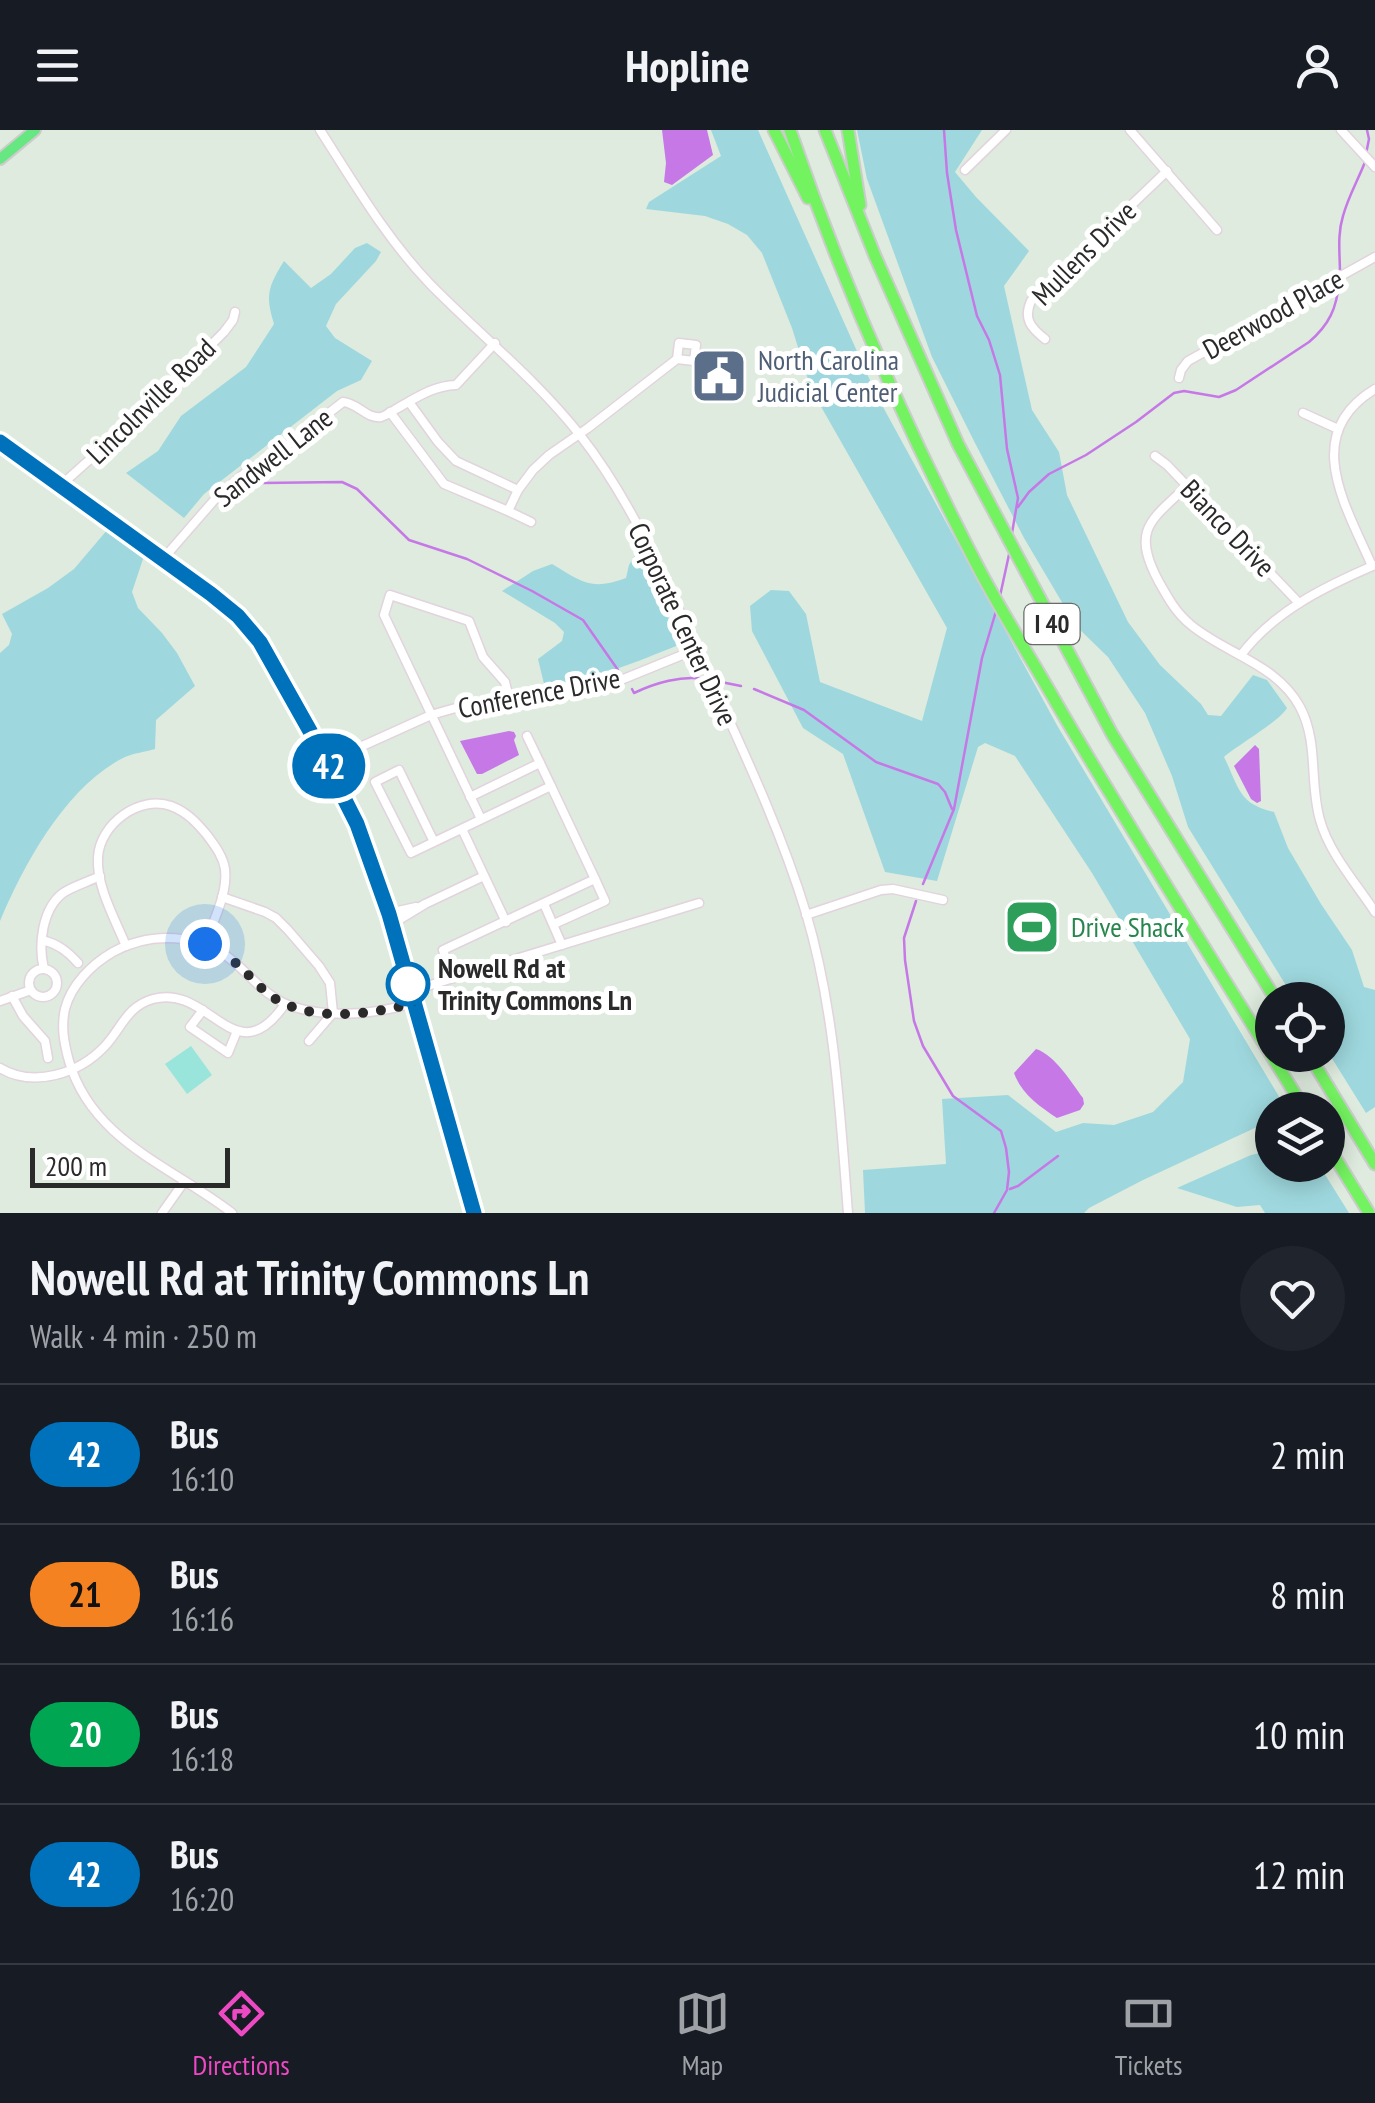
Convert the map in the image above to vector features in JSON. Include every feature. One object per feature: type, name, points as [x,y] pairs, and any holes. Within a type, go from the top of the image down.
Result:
[{"type":"highway","points":[[774,130],[820,218]]},
{"type":"highway","name":"I 40","points":[[790,130],[820,218],[897,404],[979,570],[1098,774],[1294,1092]]},
{"type":"highway","name":"I 40","points":[[825,130],[908,334],[958,444],[1112,734],[1265,982]]},
{"type":"highway","points":[[848,130],[864,228]]},
{"type":"highway","points":[[1320,1072],[1375,1164]]},
{"type":"highway","points":[[1345,1174],[1369,1213]]},
{"type":"main road","points":[[0,159],[35,130]]},
{"type":"street","name":"Corporate Center Drive","points":[[320,130],[401,250],[534,382],[579,434],[642,534],[770,814],[806,915],[828,1014],[848,1213]]},
{"type":"street","points":[[1130,130],[1217,230]]},
{"type":"street","points":[[1340,130],[1375,167]]},
{"type":"street","points":[[965,170],[1004,131]]},
{"type":"street","name":"Mullens Drive","points":[[1045,339],[1028,322],[1031,301],[1166,171]]},
{"type":"street","name":"Deerwood Place","points":[[1179,378],[1188,360],[1375,257]]},
{"type":"street","name":"Lincolnville Road","points":[[60,486],[152,404],[224,332],[235,312]]},
{"type":"street","points":[[494,343],[456,385],[428,390],[390,412],[444,484],[531,522]]},
{"type":"street","points":[[508,511],[532,470],[549,454],[677,359]]},
{"type":"street","points":[[1241,655],[1262,632],[1299,603],[1373,565],[1336,477],[1333,450],[1338,429],[1355,404],[1375,388]]},
{"type":"street","name":"Sandwell Lane","points":[[163,559],[216,498],[344,402],[352,402],[373,416],[383,417],[390,412]]},
{"type":"street","points":[[409,402],[456,461],[518,490]]},
{"type":"street","points":[[1302,413],[1338,429]]},
{"type":"street","points":[[0,442],[226,606],[250,629],[274,665],[359,828],[392,924],[474,1213]]},
{"type":"street","name":"Bianco Drive","points":[[1154,456],[1168,465],[1299,603]]},
{"type":"street","points":[[1188,486],[1148,527],[1146,554],[1180,615],[1280,682],[1300,706],[1311,735],[1322,828],[1375,912]]},
{"type":"street","points":[[480,819],[384,615],[390,595],[468,621],[483,656],[504,682],[509,698]]},
{"type":"street","name":"Conference Drive","points":[[326,762],[431,715],[473,703],[604,685],[697,650]]},
{"type":"street","points":[[527,736],[606,900],[554,924]]},
{"type":"street","points":[[470,797],[540,764]]},
{"type":"street","points":[[434,842],[400,770],[376,782],[410,853],[434,842],[462,829],[480,819],[551,786]]},
{"type":"street","points":[[126,946],[100,876],[98,856],[110,826],[132,809],[148,804],[162,804],[185,813],[217,848],[226,872],[205,944]]},
{"type":"street","points":[[462,829],[506,922]]},
{"type":"street","points":[[44,969],[42,940],[49,912],[64,892],[100,876]]},
{"type":"street","points":[[392,924],[484,876]]},
{"type":"street","points":[[452,978],[443,950],[595,879]]},
{"type":"street","points":[[806,915],[881,890],[942,900]]},
{"type":"street","points":[[222,896],[276,918],[330,984],[333,1013],[308,1041]]},
{"type":"street","points":[[410,991],[700,903]]},
{"type":"street","points":[[389,914],[425,904]]},
{"type":"street","points":[[544,904],[562,946]]},
{"type":"street","points":[[232,1213],[140,1154],[108,1127],[93,1107],[72,1070],[63,1035],[69,996],[92,967],[126,946],[172,938],[205,944],[229,958],[268,994],[305,1010],[380,1012],[414,1003]]},
{"type":"street","points":[[42,940],[56,944],[78,962]]},
{"type":"street","points":[[44,969],[55,976],[56,989],[50,995],[41,997],[31,990],[30,977],[36,971],[44,969]]},
{"type":"street","points":[[56,989],[69,996]]},
{"type":"street","points":[[0,1001],[31,990]]},
{"type":"street","points":[[12,996],[44,1041],[48,1058]]},
{"type":"street","points":[[0,1068],[27,1078],[72,1070],[103,1049],[130,1012],[155,998],[193,1003],[227,1028],[257,1032],[285,1004]]},
{"type":"street","points":[[203,1010],[190,1027],[212,1044],[228,1053],[237,1031]]},
{"type":"street","points":[[162,1213],[184,1182]]},
{"type":"shaded area","points":[[662,130],[707,130],[713,155],[672,185],[664,182]]},
{"type":"shaded area","points":[[711,130],[758,130],[877,396],[1058,727],[1255,1056],[1255,1072],[1264,1072],[1276,1092],[1255,1092],[1255,1128],[1143,1180],[1084,1213],[865,1213],[863,1170],[946,1164],[942,1099],[1008,1095],[1056,1132],[1083,1123],[1114,1125],[1153,1112],[1183,1082],[1190,1039],[1092,873],[1015,756],[985,743],[978,747],[937,881],[885,872],[843,754],[803,728],[752,631],[750,606],[771,590],[789,591],[806,614],[820,682],[922,721],[947,628],[811,389],[762,253],[747,235],[728,224],[705,216],[646,209],[649,202],[721,156]]},
{"type":"shaded area","points":[[857,130],[982,130],[955,172],[1029,251],[1004,286],[1032,410],[1059,452],[1067,495],[1128,622],[1160,665],[1208,715],[1221,716],[1253,675],[1267,680],[1287,708],[1224,757],[1246,799],[1274,812],[1288,848],[1352,950],[1364,987],[1375,990],[1375,1107],[1366,1113],[1340,1072],[1345,1072],[1345,982],[1284,982],[1188,827],[1172,776],[1145,713],[1108,657],[1076,626],[1024,538],[932,357],[867,179]]},
{"type":"shaded area","points":[[367,243],[381,252],[336,304],[326,326],[335,338],[372,361],[361,380],[337,391],[204,494],[184,518],[126,473],[158,451],[181,416],[246,367],[274,324],[270,291],[284,261],[311,288],[331,274],[355,248]]},
{"type":"shaded area","points":[[108,529],[144,556],[132,592],[138,608],[177,653],[195,686],[156,720],[155,749],[125,757],[104,770],[66,806],[35,851],[0,921],[0,653],[9,645],[12,634],[2,614],[74,569]]},
{"type":"shaded area","points":[[637,552],[681,644],[597,675],[544,684],[538,659],[562,641],[564,632],[502,591],[552,564],[587,583],[614,582],[626,578]]},
{"type":"shaded area","points":[[509,731],[516,736],[519,755],[477,774],[460,741]]},
{"type":"shaded area","points":[[1255,745],[1259,749],[1261,801],[1257,803],[1234,766]]},
{"type":"shaded area","points":[[191,1046],[212,1075],[187,1094],[165,1064]]},
{"type":"shaded area","points":[[1036,1049],[1056,1063],[1073,1084],[1083,1098],[1080,1110],[1057,1118],[1021,1087],[1014,1073]]},
{"type":"shaded area","points":[[1255,1154],[1255,1182],[1330,1182],[1349,1213],[1265,1213],[1260,1205],[1237,1207],[1177,1188]]},
{"type":"waterway","points":[[944,130],[956,230],[977,316],[1000,375],[1007,449],[1018,498],[1012,533]]},
{"type":"waterway","points":[[1366,154],[1367,130]]},
{"type":"waterway","points":[[1340,274],[1341,223],[1365,162]]},
{"type":"waterway","points":[[1018,507],[1049,474],[1086,455],[1174,393],[1219,397],[1309,342],[1331,315],[1339,282]]},
{"type":"waterway","points":[[261,483],[342,482],[357,489],[409,540],[467,559],[583,620],[618,670]]},
{"type":"waterway","points":[[1000,596],[1010,550]]},
{"type":"waterway","points":[[923,884],[954,809],[982,658],[997,608]]},
{"type":"waterway","points":[[632,689],[634,693],[669,681],[704,679]]},
{"type":"waterway","points":[[721,682],[741,686]]},
{"type":"waterway","points":[[754,689],[804,710],[876,762],[938,784],[952,809]]},
{"type":"waterway","points":[[916,901],[904,938],[914,1021],[923,1046],[953,1096],[1001,1131],[1009,1172],[1007,1190],[994,1213]]},
{"type":"waterway","points":[[1010,1189],[1058,1156]]},
{"type":"bus line","name":"42","points":[[0,442],[211,594],[238,616],[260,642],[329,766],[370,855],[474,1213]]},
{"type":"place","name":"North Carolina Judicial Center","points":[[719,376]]},
{"type":"place","name":"Drive Shack","points":[[1032,927]]},
{"type":"place","name":"Nowell Rd at Trinity Commons Ln","points":[[408,984]]},
{"type":"route","points":[[205,944],[229,958],[268,994],[305,1010],[380,1012],[414,1003],[408,984]]}]
